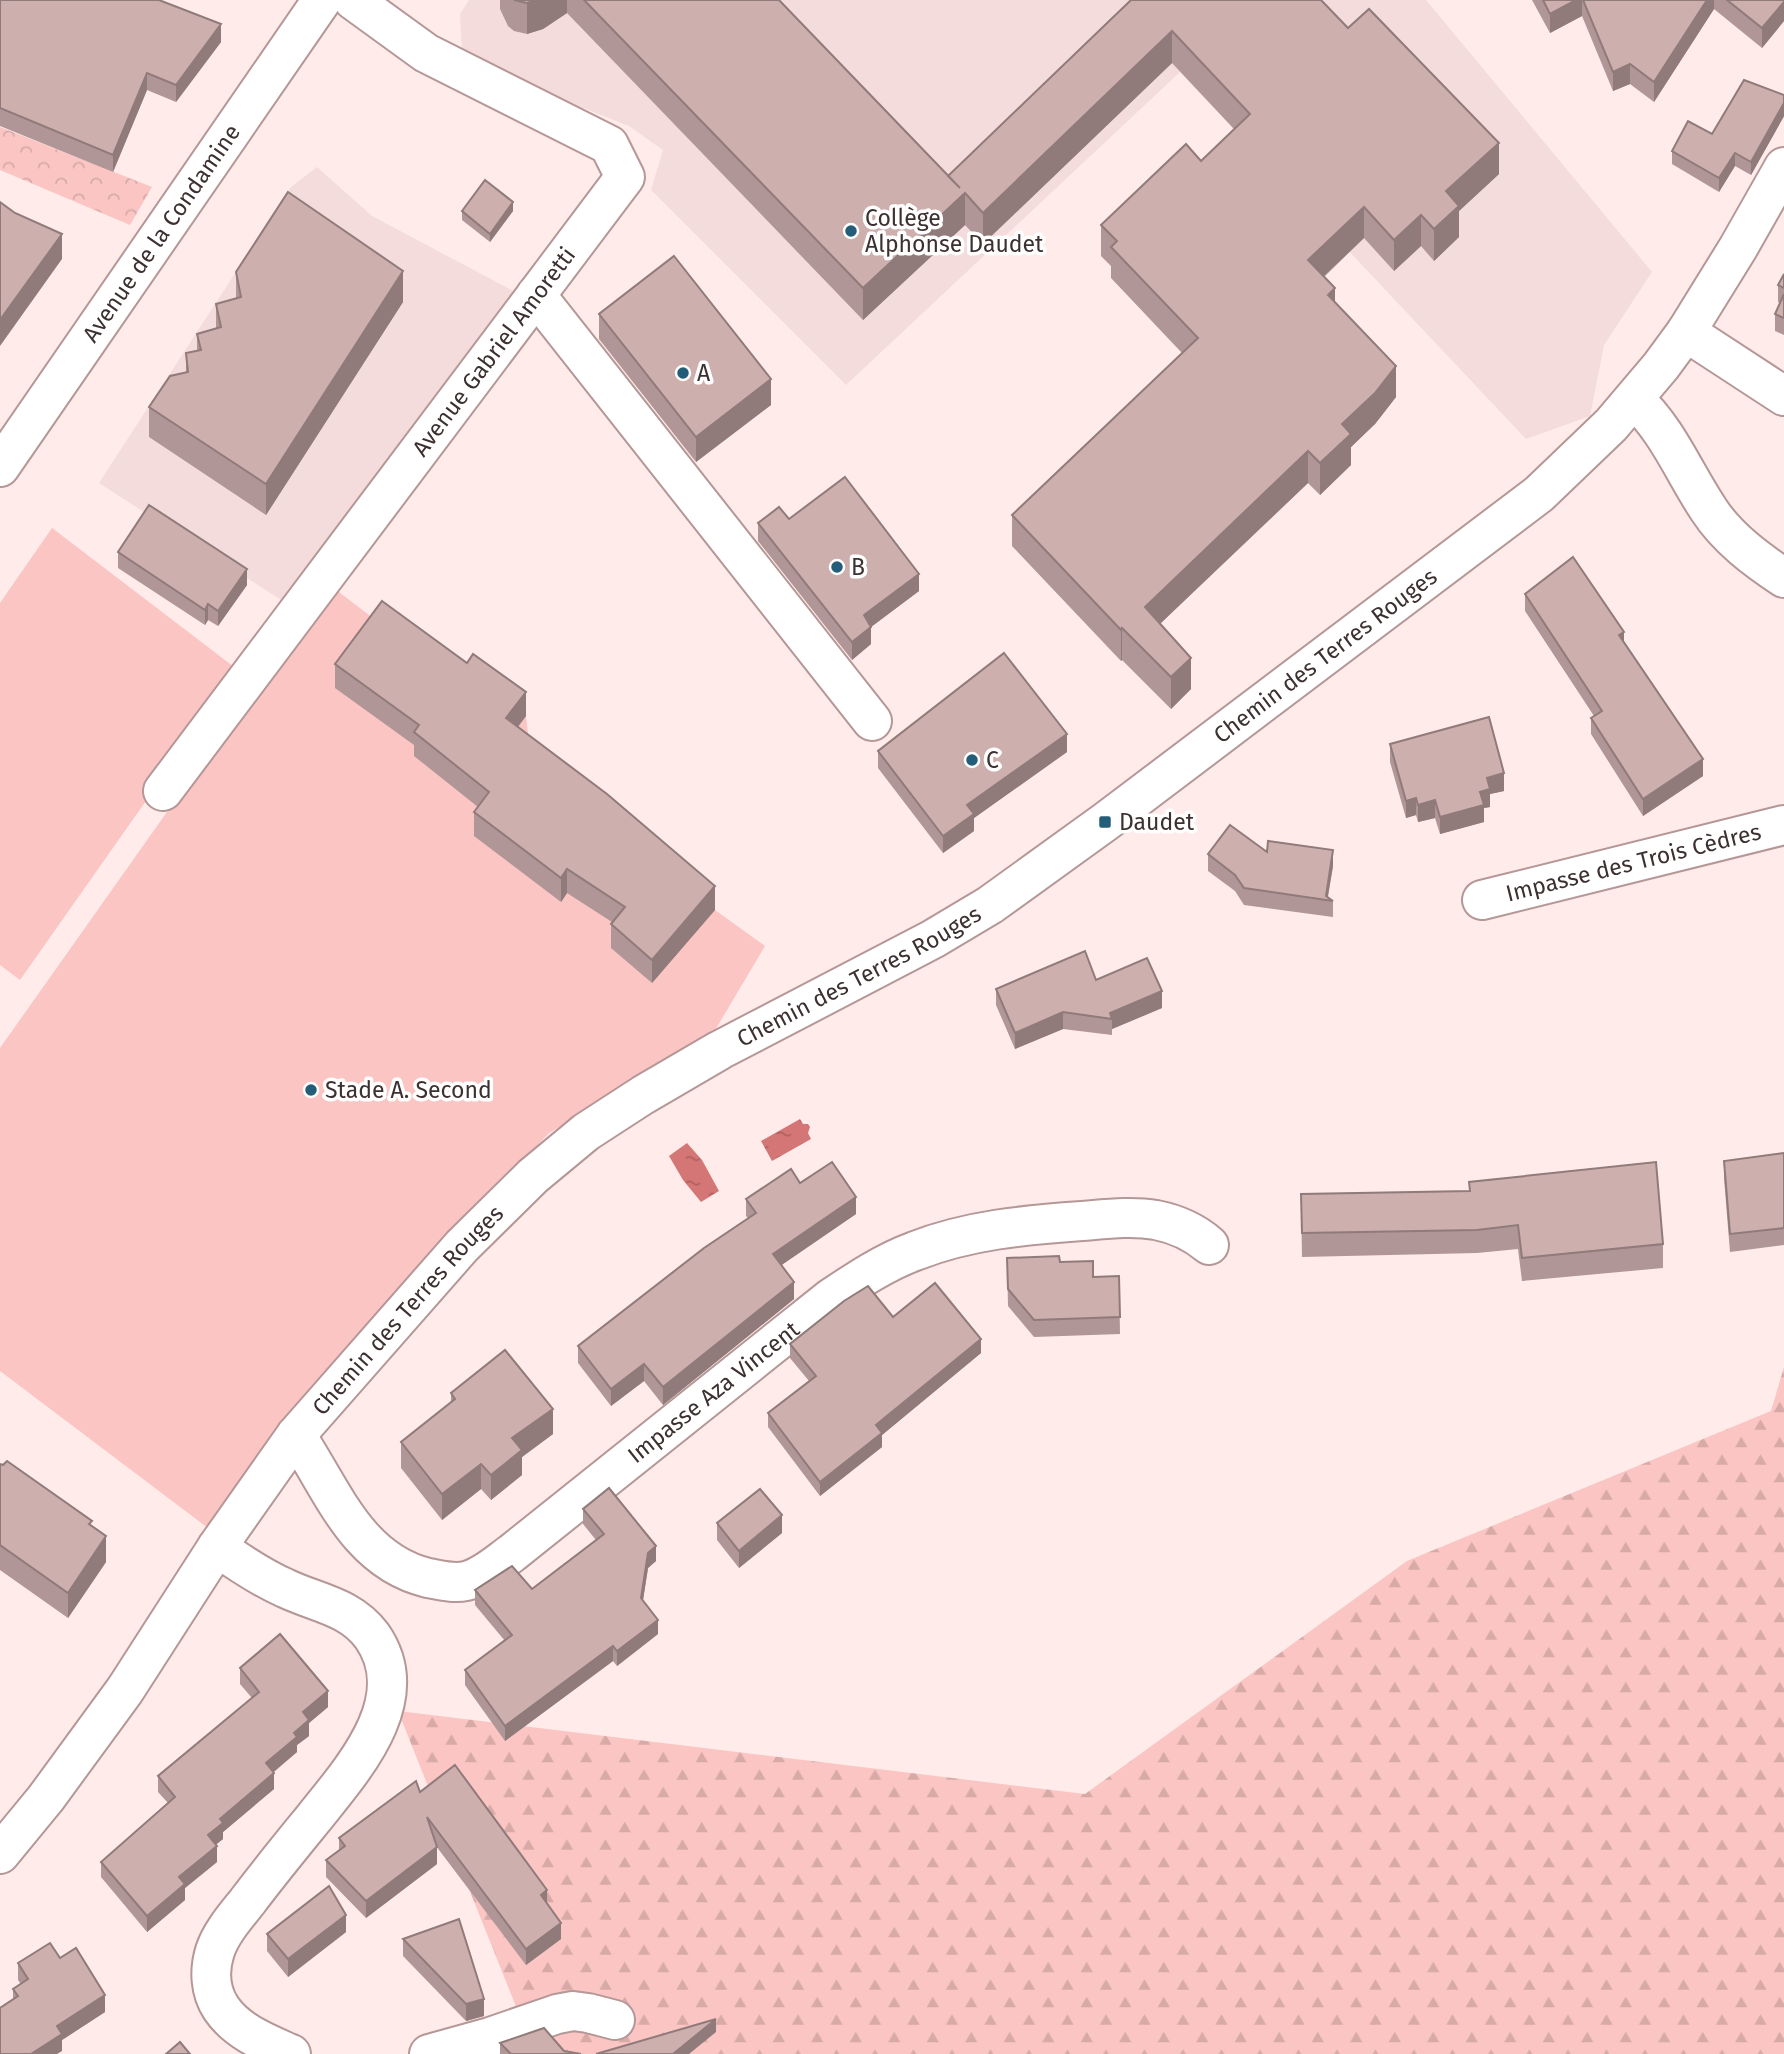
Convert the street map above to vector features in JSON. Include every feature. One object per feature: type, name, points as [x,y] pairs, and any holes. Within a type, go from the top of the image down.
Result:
[{"type":"street","name":"Avenue de la Condamine","points":[[0,467],[322,0]]},
{"type":"street","name":"Avenue Gabriel Amoretti","points":[[163,791],[625,177],[609,145],[426,53],[353,0]]},
{"type":"street","name":"Chemin des Terres Rouges","points":[[0,1854],[46,1798],[125,1690],[217,1547],[296,1436],[462,1246],[534,1176],[586,1132],[643,1095],[720,1050],[933,939],[990,905],[1045,867],[1539,494],[1576,460],[1634,399],[1686,332],[1784,167]]},
{"type":"street","points":[[536,295],[872,721]]},
{"type":"street","points":[[1686,332],[1784,396]]},
{"type":"street","points":[[1634,399],[1659,425],[1710,512],[1731,536],[1784,578]]},
{"type":"street","name":"Impasse des Trois Cèdres","points":[[1482,900],[1784,825]]},
{"type":"street","name":"Impasse Aza Vincent","points":[[296,1436],[338,1504],[371,1548],[408,1572],[448,1582],[466,1581],[482,1574],[512,1553],[831,1298],[868,1274],[914,1251],[950,1239],[1006,1228],[1132,1217],[1174,1225],[1209,1245]]},
{"type":"street","points":[[217,1547],[285,1589],[331,1604],[353,1618],[372,1637],[386,1671],[383,1710],[365,1750],[235,1917],[215,1950],[211,1965],[214,1993],[232,2021],[261,2041],[291,2054]]},
{"type":"street","points":[[429,2054],[573,2011],[615,2020]]},
{"type":"shaded area","name":"Collège Alphonse Daudet","points":[[469,0],[1426,0],[1652,272],[1604,345],[1590,416],[1526,439],[1180,72],[846,385],[651,190],[663,150],[629,126],[489,71],[462,50],[460,14]]},
{"type":"shaded area","points":[[317,167],[372,216],[515,292],[289,605],[99,483],[291,187]]},
{"type":"green space","points":[[0,127],[152,187],[130,225],[0,170]]},
{"type":"green space","points":[[52,528],[238,670],[20,980],[0,965],[0,603]]},
{"type":"green space","name":"Stade A. Second","points":[[331,586],[382,625],[473,678],[526,716],[531,761],[715,910],[765,946],[711,1037],[549,1133],[312,1385],[208,1528],[0,1371],[0,1048],[242,706]]},
{"type":"green space","points":[[1784,1367],[1784,2054],[535,2054],[398,1711],[1085,1794],[1407,1561],[1771,1411]]},
{"type":"water","points":[[800,1119],[810,1127],[808,1133],[811,1139],[772,1161],[761,1141]]},
{"type":"water","points":[[687,1143],[702,1160],[719,1191],[701,1202],[683,1180],[669,1156]]},
{"type":"building","points":[[0,0],[159,0],[221,24],[176,85],[147,73],[113,155],[0,108]]},
{"type":"building","points":[[514,0],[536,0],[527,3]]},
{"type":"building","points":[[584,0],[779,0],[948,176],[1131,0],[1321,0],[1348,28],[1369,9],[1499,143],[1446,191],[1459,206],[1434,229],[1421,215],[1394,240],[1364,207],[1308,260],[1335,288],[1328,295],[1396,366],[1375,393],[1342,424],[1351,434],[1320,463],[1308,451],[1145,607],[1191,658],[1171,677],[1122,628],[1121,630],[1012,515],[1198,338],[1111,247],[1117,241],[1101,225],[1186,144],[1201,161],[1250,114],[1172,31],[983,213],[965,193],[863,288]]},
{"type":"building","points":[[1543,0],[1576,0],[1550,14]]},
{"type":"building","points":[[1583,0],[1707,0],[1654,82],[1630,64],[1613,72]]},
{"type":"building","points":[[1727,0],[1784,0],[1784,2],[1762,28]]},
{"type":"building","points":[[1744,80],[1784,95],[1784,103],[1751,162],[1735,153],[1719,178],[1672,151],[1688,121],[1712,134]]},
{"type":"building","points":[[485,180],[513,202],[490,234],[462,211]]},
{"type":"building","points":[[288,192],[403,271],[266,484],[149,407],[170,376],[188,372],[186,353],[201,350],[197,334],[221,327],[216,304],[241,297],[236,272]]},
{"type":"building","points":[[0,202],[15,213],[62,234],[0,320]]},
{"type":"building","name":"A","points":[[674,256],[771,379],[696,437],[599,314]]},
{"type":"building","points":[[1784,274],[1784,288],[1778,285]]},
{"type":"building","points":[[1784,294],[1784,318],[1775,314]]},
{"type":"building","name":"B","points":[[845,477],[919,574],[864,615],[871,627],[852,642],[758,523],[779,507],[789,519]]},
{"type":"building","points":[[149,505],[247,569],[218,611],[208,604],[205,610],[118,552]]},
{"type":"building","points":[[1573,557],[1624,632],[1619,635],[1703,759],[1643,799],[1591,718],[1602,711],[1525,594]]},
{"type":"building","points":[[382,601],[467,663],[473,654],[526,692],[506,718],[607,794],[715,886],[652,960],[611,924],[625,907],[567,869],[561,878],[474,812],[489,792],[414,732],[419,725],[335,664]]},
{"type":"building","name":"C","points":[[1004,653],[1067,734],[967,805],[974,814],[943,836],[878,751]]},
{"type":"building","points":[[1489,717],[1504,773],[1487,778],[1490,789],[1480,792],[1484,805],[1440,817],[1435,800],[1418,805],[1416,798],[1406,801],[1390,744]]},
{"type":"building","points":[[1230,825],[1267,852],[1268,841],[1333,850],[1326,896],[1333,901],[1244,888],[1235,875],[1208,854]]},
{"type":"building","points":[[1085,951],[1096,980],[1147,958],[1162,991],[1110,1013],[1112,1019],[1063,1012],[1015,1033],[996,989]]},
{"type":"building","points":[[1784,1153],[1784,1228],[1730,1234],[1724,1161]]},
{"type":"building","points":[[832,1162],[856,1197],[773,1254],[794,1282],[663,1387],[644,1364],[611,1389],[578,1346],[704,1248],[756,1213],[746,1199],[791,1169],[800,1183]]},
{"type":"building","points":[[1656,1162],[1663,1244],[1522,1258],[1518,1225],[1477,1230],[1302,1233],[1301,1194],[1470,1191],[1469,1182]]},
{"type":"building","points":[[1059,1256],[1060,1262],[1093,1261],[1093,1277],[1119,1276],[1120,1317],[1034,1320],[1008,1289],[1007,1258]]},
{"type":"building","points":[[935,1283],[981,1339],[876,1425],[882,1433],[820,1482],[768,1413],[816,1376],[790,1344],[844,1301],[868,1286],[893,1317]]},
{"type":"building","points":[[505,1350],[553,1409],[512,1438],[522,1450],[491,1475],[481,1464],[442,1494],[401,1442],[455,1399],[451,1393]]},
{"type":"building","points":[[7,1461],[92,1521],[89,1524],[106,1536],[68,1593],[0,1545],[0,1464],[3,1465]]},
{"type":"building","points":[[609,1488],[656,1546],[648,1553],[641,1598],[658,1620],[617,1651],[613,1646],[505,1726],[465,1670],[512,1635],[475,1590],[512,1566],[532,1589],[604,1534],[583,1509]]},
{"type":"building","points":[[760,1489],[782,1515],[739,1551],[717,1523]]},
{"type":"building","points":[[280,1634],[328,1691],[303,1712],[309,1720],[294,1733],[297,1737],[266,1763],[274,1773],[220,1819],[223,1823],[208,1835],[217,1846],[179,1877],[185,1884],[147,1916],[101,1862],[175,1797],[158,1776],[259,1692],[240,1668]]},
{"type":"building","points":[[455,1765],[547,1890],[541,1895],[561,1923],[526,1949],[427,1817],[437,1847],[366,1901],[326,1860],[345,1846],[339,1838],[416,1781],[420,1792]]},
{"type":"building","points":[[329,1886],[346,1915],[288,1959],[267,1934]]},
{"type":"building","points":[[459,1919],[484,1999],[466,2004],[403,1939]]},
{"type":"building","points":[[50,1943],[60,1958],[76,1948],[105,1995],[57,2026],[62,2034],[31,2054],[0,2054],[0,2008],[18,1996],[13,1989],[28,1979],[18,1963]]},
{"type":"building","points":[[716,2019],[673,2054],[596,2054]]},
{"type":"building","points":[[544,2028],[564,2051],[581,2054],[511,2054],[500,2043]]},
{"type":"building","points":[[180,2042],[190,2054],[166,2054]]},
{"type":"place","name":"Collège Alphonse Daudet","points":[[851,231]]},
{"type":"place","name":"A","points":[[683,373]]},
{"type":"place","name":"B","points":[[837,567]]},
{"type":"place","name":"C","points":[[972,760]]},
{"type":"place","name":"Daudet","points":[[1105,822]]},
{"type":"place","name":"Stade A. Second","points":[[311,1090]]}]
